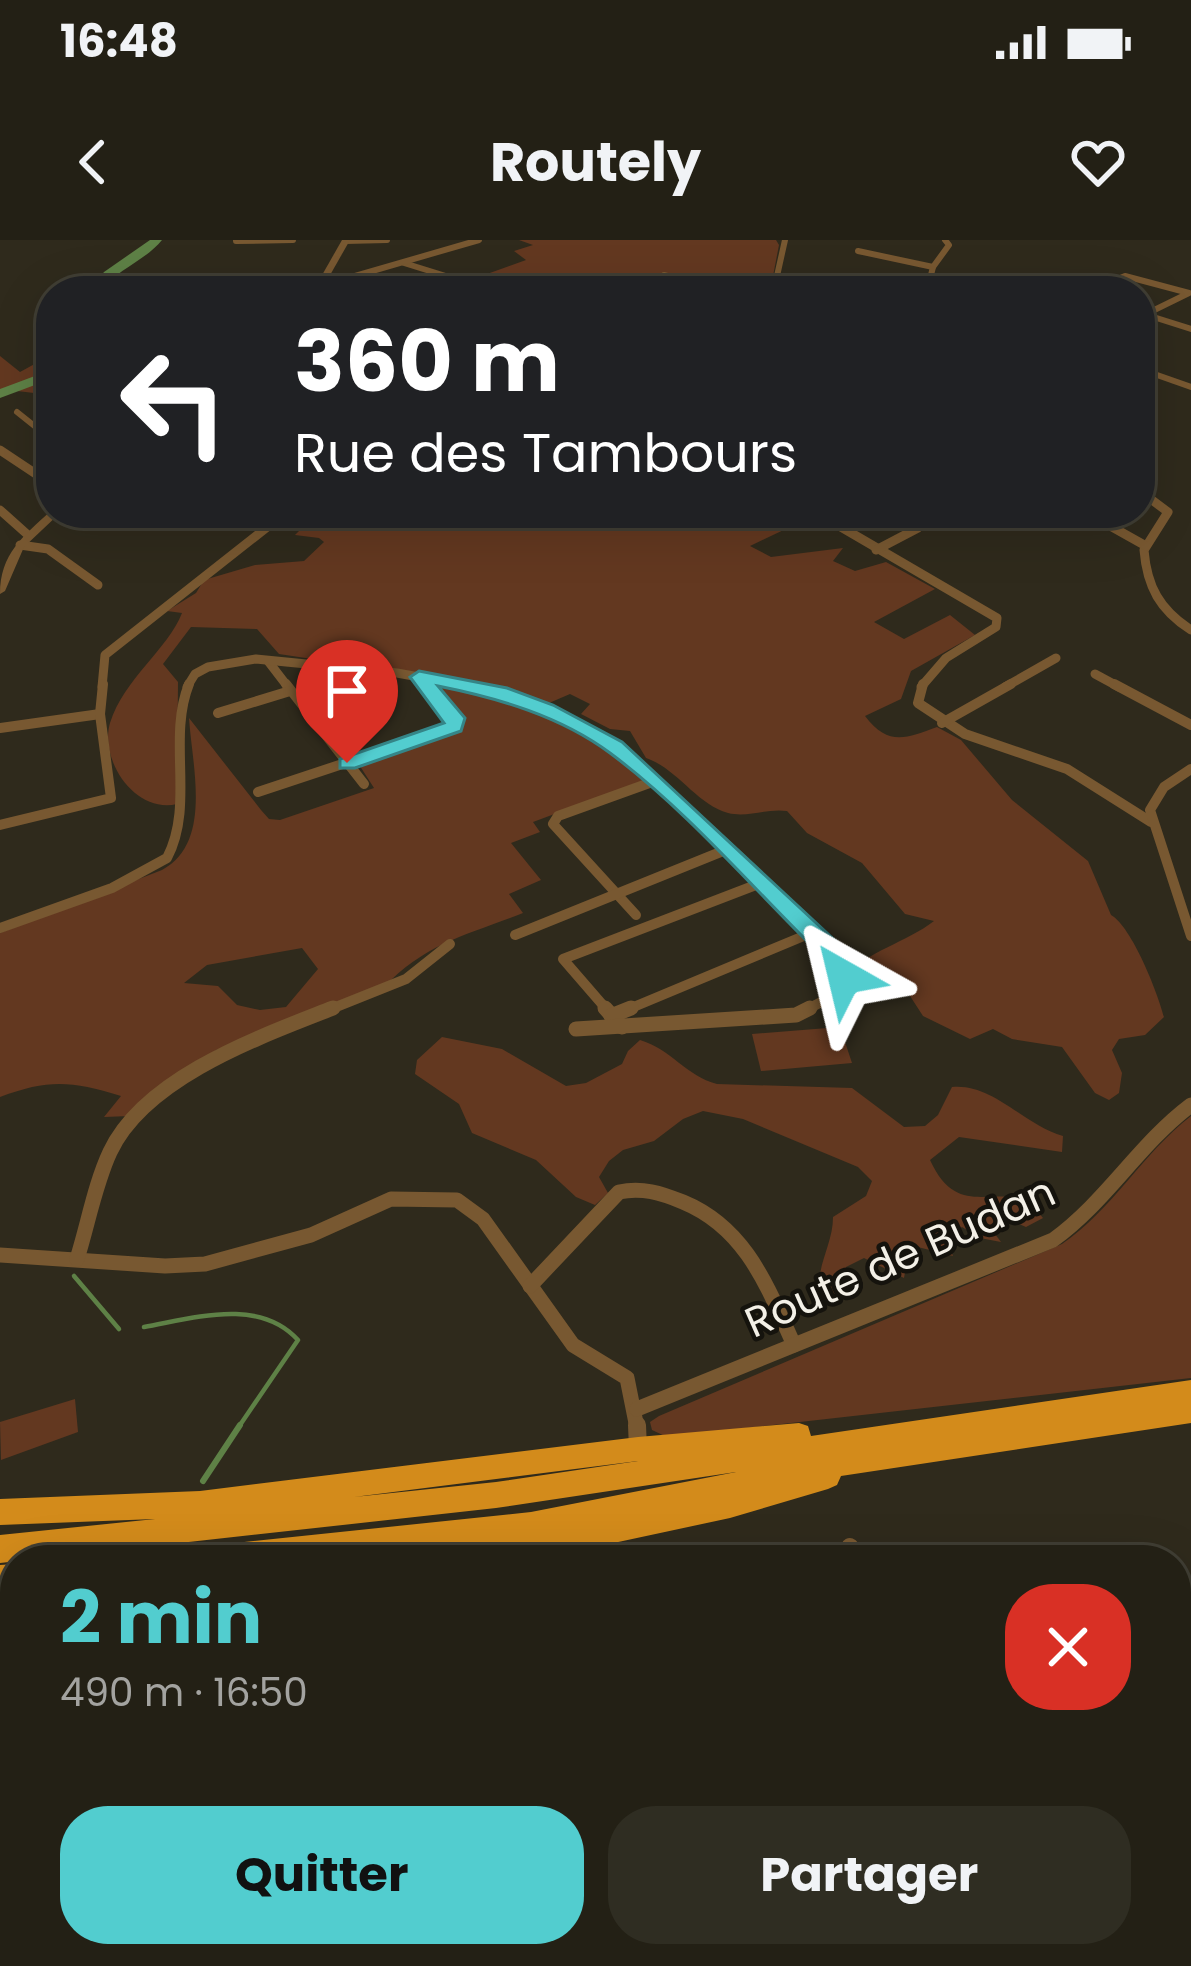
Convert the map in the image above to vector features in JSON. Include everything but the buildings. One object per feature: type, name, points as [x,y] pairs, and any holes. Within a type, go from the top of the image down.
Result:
[{"type":"highway","points":[[349,1545],[531,1526],[892,1443],[1191,1392]]},
{"type":"highway","points":[[37,1545],[1191,1411]]},
{"type":"highway","points":[[0,1512],[200,1504],[638,1449],[852,1430],[892,1443]]},
{"type":"highway","points":[[540,1545],[684,1519],[892,1443]]},
{"type":"street","points":[[236,241],[293,240]]},
{"type":"street","points":[[326,276],[345,240],[387,240]]},
{"type":"street","points":[[359,276],[478,240]]},
{"type":"street","points":[[777,276],[784,240]]},
{"type":"street","points":[[931,276],[948,247],[945,240]]},
{"type":"street","points":[[858,251],[933,267]]},
{"type":"street","points":[[404,262],[447,276]]},
{"type":"street","points":[[1155,283],[1189,293],[1155,310]]},
{"type":"street","points":[[1155,319],[1191,329]]},
{"type":"street","points":[[1155,374],[1191,387]]},
{"type":"street","points":[[17,412],[36,427]]},
{"type":"street","points":[[0,450],[36,474]]},
{"type":"street","points":[[1155,502],[1168,512],[1146,546],[1147,576],[1156,602],[1191,630]]},
{"type":"street","points":[[0,510],[24,540],[48,549],[98,585]]},
{"type":"street","points":[[0,591],[24,540],[38,528]]},
{"type":"street","points":[[0,825],[111,798],[100,714],[102,667],[110,649],[266,528]]},
{"type":"street","points":[[841,528],[998,618],[996,627],[936,665],[920,684],[918,704],[942,723],[974,738],[1054,763],[1151,822]]},
{"type":"street","points":[[876,550],[918,528]]},
{"type":"street","points":[[1109,528],[1146,546]]},
{"type":"street","points":[[942,723],[1056,658]]},
{"type":"street","points":[[268,661],[364,784]]},
{"type":"street","points":[[0,928],[136,875],[169,856],[179,836],[176,803],[186,685],[213,666],[268,661],[419,677],[500,692],[615,746],[836,955],[844,977],[829,998],[806,1012],[576,1029]]},
{"type":"street","points":[[1095,674],[1191,725]]},
{"type":"street","points":[[258,793],[454,727],[455,718],[419,677]]},
{"type":"street","points":[[218,713],[290,691]]},
{"type":"street","points":[[0,728],[100,714]]},
{"type":"street","points":[[1191,769],[1164,787],[1150,810],[1191,936]]},
{"type":"street","points":[[636,915],[554,820],[656,781]]},
{"type":"street","points":[[515,935],[728,849]]},
{"type":"street","points":[[622,1027],[563,959],[761,883]]},
{"type":"street","points":[[610,1016],[811,933]]},
{"type":"street","points":[[77,1259],[111,1149],[157,1096],[233,1047],[406,979],[450,944]]},
{"type":"street","name":"Route de Budan","points":[[637,1409],[1052,1240],[1080,1222],[1136,1150],[1191,1105]]},
{"type":"street","points":[[530,1286],[620,1192],[647,1190],[703,1209],[734,1231],[794,1345]]},
{"type":"street","points":[[1,1256],[165,1266],[223,1261],[311,1235],[379,1202],[443,1197],[464,1203],[483,1219],[573,1345],[626,1378],[637,1409],[638,1449]]},
{"type":"shaded area","points":[[519,240],[776,240],[779,245],[773,276],[487,274],[526,260],[514,251],[533,245]]},
{"type":"shaded area","points":[[0,356],[20,372],[36,363],[36,393],[0,389]]},
{"type":"shaded area","points":[[302,528],[788,528],[750,546],[771,557],[843,548],[833,561],[855,571],[886,562],[935,589],[874,622],[904,639],[950,615],[975,635],[911,671],[901,699],[865,716],[889,736],[906,737],[937,727],[961,740],[1012,800],[1088,861],[1111,915],[1143,962],[1164,1017],[1145,1035],[1119,1039],[1112,1050],[1122,1073],[1119,1093],[1109,1100],[1095,1093],[1062,1047],[1012,1039],[993,1029],[970,1039],[923,1016],[899,979],[844,977],[934,921],[905,914],[862,863],[807,833],[787,811],[735,814],[717,809],[646,758],[630,731],[610,729],[581,714],[590,704],[570,694],[549,703],[505,688],[279,654],[257,629],[191,627],[163,664],[178,682],[177,804],[162,805],[135,793],[110,753],[110,723],[125,692],[182,613],[167,611],[196,593],[204,580],[255,565],[304,561],[324,542],[295,535]]},
{"type":"shaded area","points":[[432,681],[545,717],[646,780],[533,822],[540,832],[511,843],[541,880],[509,894],[523,913],[432,950],[383,988],[216,1050],[130,1116],[104,1117],[121,1096],[88,1087],[47,1085],[0,1097],[0,933],[162,870],[178,858],[188,842],[196,802],[189,718],[269,819],[280,820],[374,788],[358,763],[458,728],[462,717]],"holes":[[[302,948],[318,969],[286,1007],[260,1010],[237,1005],[218,986],[184,983],[207,965]]]},
{"type":"shaded area","points":[[840,1027],[852,1063],[761,1071],[752,1034]]},
{"type":"shaded area","points":[[442,1037],[502,1049],[566,1086],[586,1083],[622,1064],[640,1040],[717,1084],[852,1088],[904,1127],[925,1126],[938,1115],[952,1087],[967,1088],[1063,1136],[1062,1152],[959,1137],[930,1160],[942,1181],[970,1196],[1014,1198],[1043,1218],[1026,1227],[1005,1218],[989,1226],[1001,1242],[980,1238],[962,1227],[946,1238],[953,1256],[910,1245],[904,1278],[864,1258],[846,1267],[844,1285],[834,1303],[819,1286],[820,1277],[833,1217],[866,1196],[872,1181],[858,1167],[743,1119],[703,1111],[609,1161],[599,1177],[608,1193],[595,1205],[576,1197],[536,1160],[472,1133],[459,1104],[415,1074],[417,1060]]},
{"type":"shaded area","points":[[1191,1116],[1191,1378],[667,1437],[652,1430],[650,1422],[659,1416],[1062,1244],[1097,1215]]},
{"type":"shaded area","points":[[75,1399],[78,1432],[1,1460],[0,1422]]},
{"type":"waterway","points":[[106,276],[156,240]]},
{"type":"waterway","points":[[0,394],[36,380]]},
{"type":"waterway","points":[[74,1276],[119,1329]]},
{"type":"waterway","points":[[144,1327],[204,1316],[245,1315],[282,1327],[298,1340],[239,1427]]},
{"type":"waterway","points":[[203,1481],[239,1427]]},
{"type":"route","points":[[347,763],[454,727],[455,718],[419,677],[500,692],[566,718],[615,746],[656,781],[836,955],[844,977]]}]
